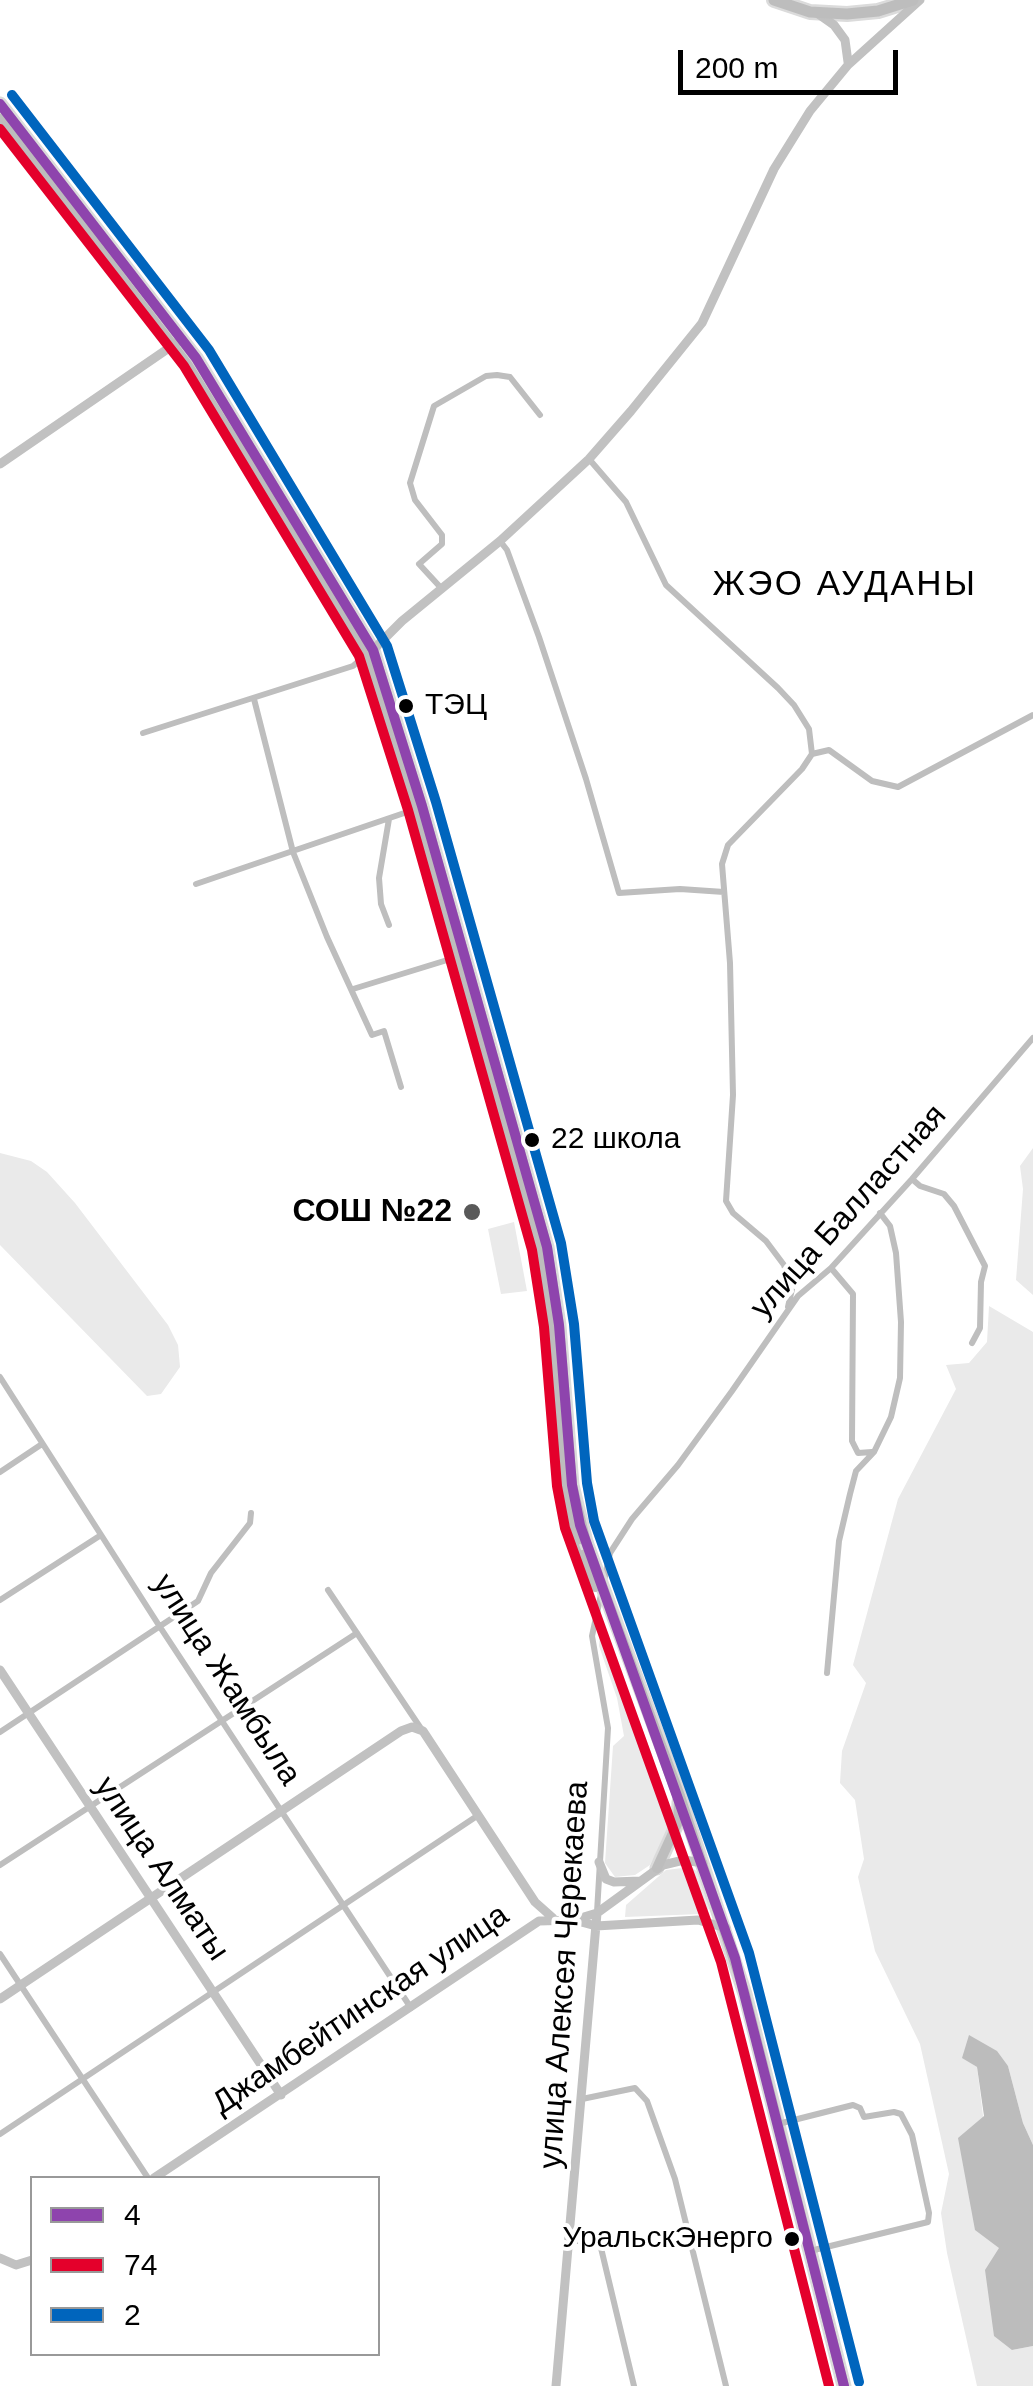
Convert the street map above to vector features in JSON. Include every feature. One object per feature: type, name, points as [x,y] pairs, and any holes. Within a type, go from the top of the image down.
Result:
[{"type":"highway","points":[[774,0],[817,13],[864,13],[917,0]]},
{"type":"main road","points":[[0,104],[178,342],[369,652],[553,1272],[572,1485],[586,1542],[726,1928],[844,2386]]},
{"type":"main road","points":[[0,119],[178,342]]},
{"type":"main road","points":[[369,652],[460,956],[545,1273],[564,1484],[583,1556],[680,1796],[678,1822],[657,1868]]},
{"type":"street","points":[[143,733],[353,666],[588,459],[665,372],[702,323],[774,169],[810,111],[848,65],[917,0]]},
{"type":"street","points":[[817,13],[846,40],[848,65]]},
{"type":"street","points":[[0,464],[178,342]]},
{"type":"street","points":[[442,589],[420,564],[442,544],[442,535],[415,500],[410,483],[434,406],[486,376],[510,376],[540,415]]},
{"type":"street","points":[[588,459],[626,502],[666,584],[805,718],[812,754]]},
{"type":"street","points":[[500,540],[539,637],[619,893],[680,889],[724,892]]},
{"type":"street","points":[[254,699],[294,852],[326,937],[372,1035],[384,1031],[401,1087]]},
{"type":"street","points":[[780,1321],[790,1303],[792,1289],[784,1265],[766,1240],[733,1214],[726,1201],[734,1095],[722,864],[728,845],[812,754],[830,750],[872,781],[898,787],[1033,715]]},
{"type":"street","points":[[196,884],[416,809]]},
{"type":"street","points":[[389,925],[381,904],[379,878],[390,818]]},
{"type":"street","points":[[353,990],[460,956]]},
{"type":"street","name":"улица Балластная","points":[[604,1569],[632,1519],[678,1465],[798,1296],[831,1268],[912,1180],[1033,1038]]},
{"type":"street","points":[[912,1180],[944,1194],[985,1266],[980,1328],[972,1343]]},
{"type":"street","points":[[827,1673],[839,1541],[856,1471],[874,1452],[891,1418],[900,1378],[902,1346],[896,1253],[890,1226],[880,1213]]},
{"type":"street","points":[[831,1268],[853,1294],[852,1441],[858,1453],[874,1452]]},
{"type":"street","name":"улица Жамбыла","points":[[0,1378],[412,2009]]},
{"type":"street","points":[[0,1472],[42,1444]]},
{"type":"street","points":[[0,1732],[198,1601],[211,1573],[250,1523],[251,1513]]},
{"type":"street","points":[[0,1600],[101,1535]]},
{"type":"street","name":"улица Алексея Черекаева","points":[[556,2386],[598,1913],[608,1728],[592,1636],[604,1569]]},
{"type":"street","points":[[328,1590],[535,1902],[553,1918]]},
{"type":"street","points":[[0,1865],[357,1632]]},
{"type":"street","name":"улица Алматы","points":[[0,1670],[281,2095]]},
{"type":"street","points":[[0,1999],[401,1731],[412,1727],[422,1731]]},
{"type":"street","points":[[0,2134],[478,1816]]},
{"type":"street","points":[[574,1920],[598,1913],[657,1868],[678,1861],[704,1863]]},
{"type":"street","points":[[599,1862],[606,1878],[614,1882],[642,1881]]},
{"type":"street","name":"Джамбейтинская улица","points":[[154,2176],[412,2009],[528,1928],[553,1918],[596,1926],[698,1920],[726,1928]]},
{"type":"street","points":[[0,1954],[150,2176]]},
{"type":"street","points":[[582,2100],[636,2088],[647,2101],[675,2179],[726,2386]]},
{"type":"street","points":[[778,2124],[846,2105],[860,2108],[864,2118],[894,2112],[906,2120],[914,2145],[928,2222],[810,2252]]},
{"type":"street","points":[[568,2241],[593,2240],[601,2248],[634,2386]]},
{"type":"street","points":[[1,2259],[16,2265],[30,2261]]},
{"type":"shaded area","points":[[1033,1148],[1033,1295],[1016,1280],[1023,1189],[1020,1166]]},
{"type":"shaded area","points":[[0,1153],[31,1161],[47,1172],[168,1325],[178,1345],[180,1367],[161,1394],[147,1396],[0,1245]]},
{"type":"shaded area","points":[[514,1222],[527,1291],[501,1294],[488,1229]]},
{"type":"shaded area","points":[[989,1306],[1033,1332],[1033,2145],[1008,2066],[970,2036],[963,2058],[977,2067],[1012,2350],[1033,2346],[1033,2386],[977,2386],[947,2253],[941,2213],[949,2174],[920,2044],[875,1951],[858,1877],[864,1859],[855,1800],[840,1783],[842,1751],[866,1683],[853,1665],[898,1499],[956,1389],[946,1365],[969,1363],[987,1342]]},
{"type":"shaded area","points":[[601,1621],[669,1811],[669,1829],[650,1865],[635,1875],[615,1877],[605,1863],[613,1746],[624,1736],[617,1698],[599,1646]]},
{"type":"shaded area","points":[[691,1867],[706,1886],[709,1909],[701,1914],[625,1917],[626,1905],[666,1870]]},
{"type":"shaded area","points":[[969,2035],[997,2051],[1008,2066],[1033,2145],[1033,2346],[1012,2350],[994,2336],[985,2270],[999,2248],[975,2230],[958,2138],[984,2116],[977,2067],[962,2058]]},
{"type":"transit line","name":"2","points":[[12,95],[209,350],[387,646],[436,802],[561,1243],[574,1324],[587,1483],[594,1521],[749,1953],[859,2382]]},
{"type":"transit line","name":"4","points":[[0,104],[196,358],[373,650],[422,806],[547,1247],[559,1325],[572,1485],[580,1525],[735,1958],[844,2386]]},
{"type":"transit line","name":"74","points":[[0,129],[184,366],[359,656],[408,810],[532,1250],[565,1528],[721,1962],[829,2386]]},
{"type":"place","name":"ТЭЦ","points":[[406,706]]},
{"type":"place","name":"22 школа","points":[[532,1140]]},
{"type":"place","name":"СОШ №22","points":[[472,1212]]},
{"type":"place","name":"УральскЭнерго","points":[[792,2239]]},
{"type":"district","name":"ЖЭО АУДАНЫ","points":[[845,585]]}]
